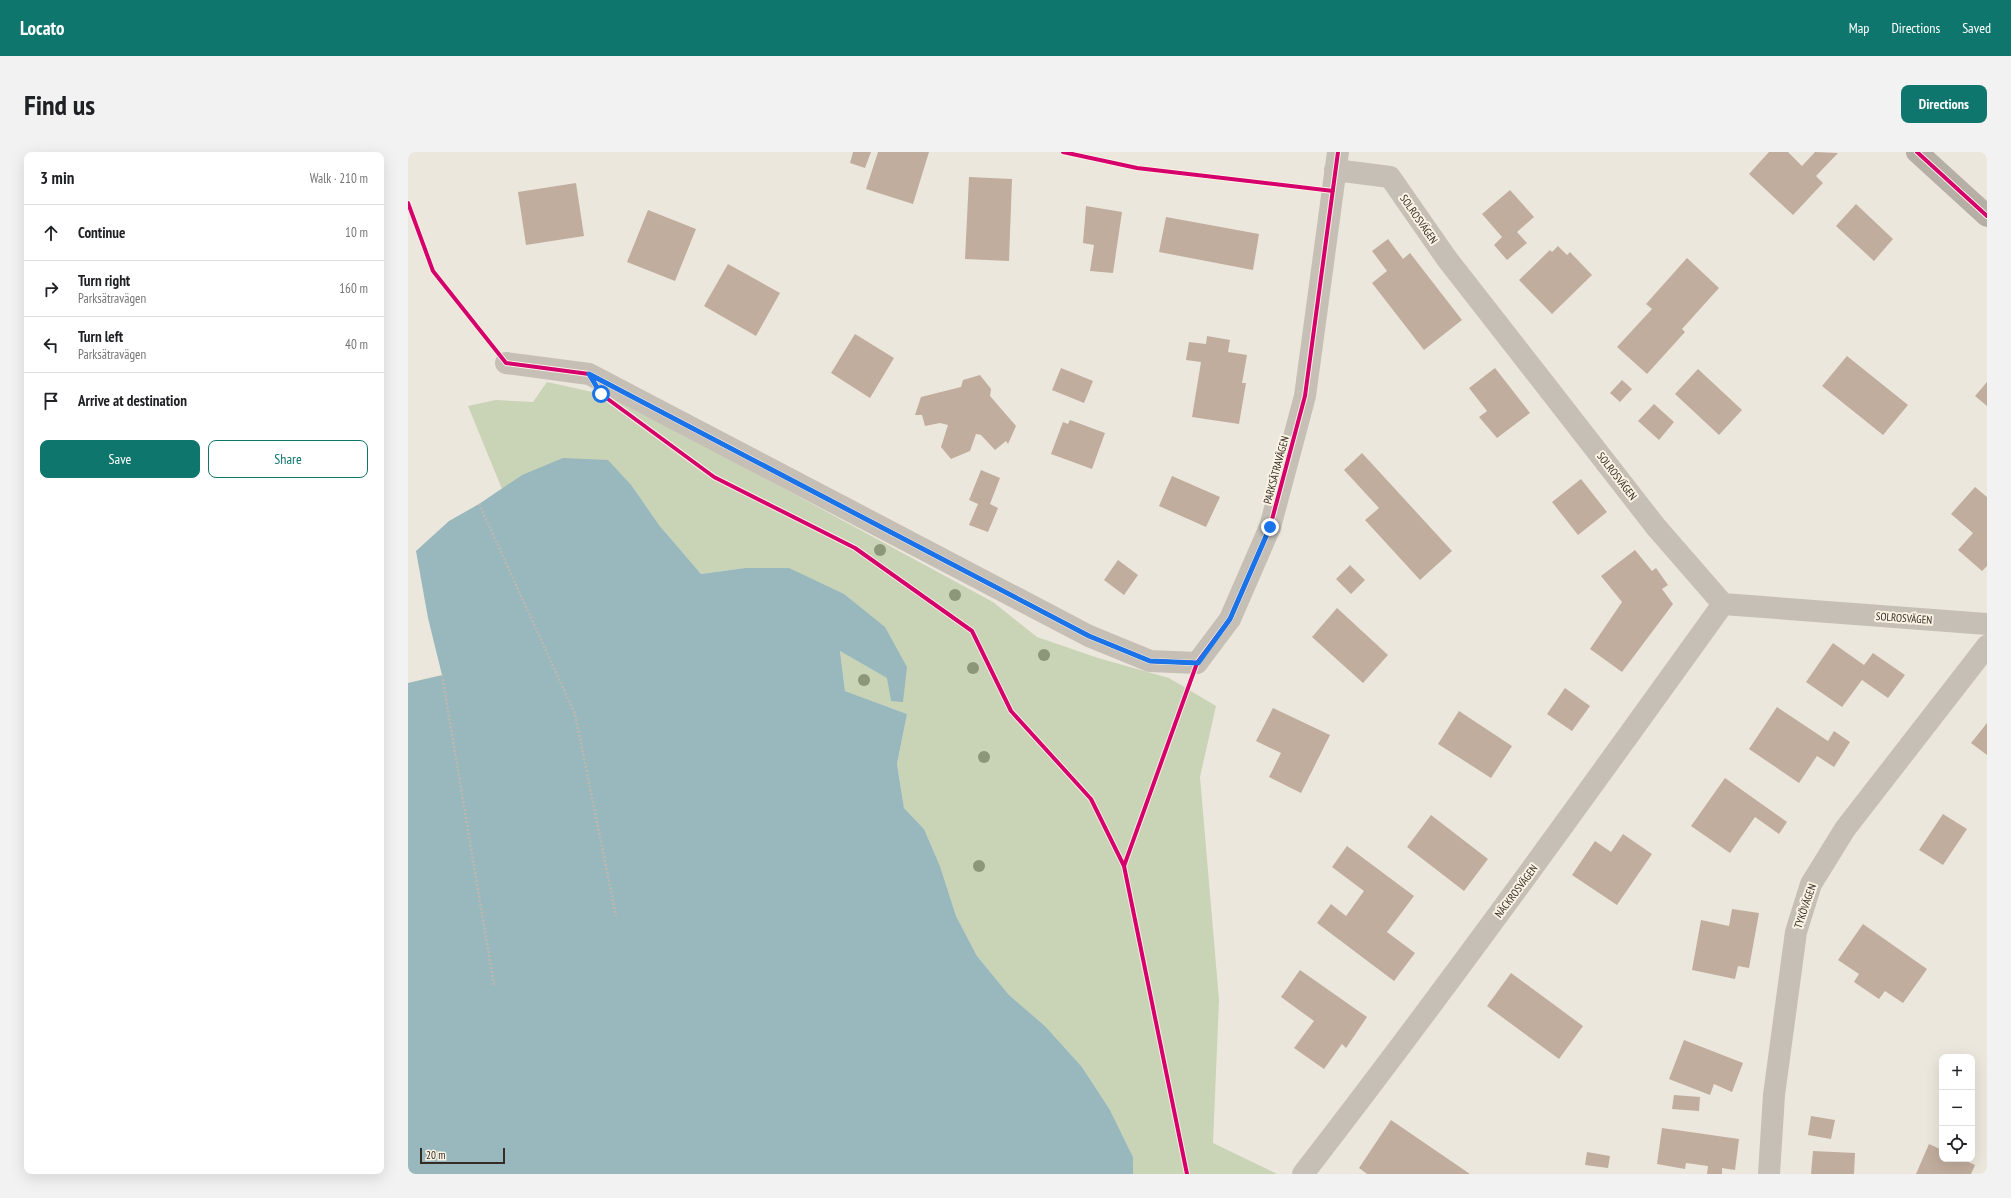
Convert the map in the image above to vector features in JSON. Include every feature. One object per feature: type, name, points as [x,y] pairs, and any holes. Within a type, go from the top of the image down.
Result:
[{"type":"main road","points":[[1917,152],[1987,216]]},
{"type":"street","name":"PARKSÄTRAVÄGEN","points":[[506,362],[589,374],[1089,636],[1150,661],[1198,663],[1230,619],[1270,527],[1305,396],[1336,161]]},
{"type":"street","name":"SOLROSVÄGEN","points":[[1336,161],[1390,177],[1447,259],[1574,422],[1656,527],[1723,604],[1987,624]]},
{"type":"street","name":"NÄCKROSVÄGEN","points":[[1303,1174],[1544,853],[1723,604]]},
{"type":"street","name":"TYKÖVÄGEN","points":[[1769,1174],[1774,1095],[1796,932],[1811,884],[1845,829],[1987,646]]},
{"type":"path","points":[[480,504],[575,714],[616,916]]},
{"type":"path","points":[[442,675],[494,985]]},
{"type":"green space","points":[[547,382],[615,397],[993,602],[1037,637],[1098,658],[1169,678],[1216,706],[1200,777],[1219,1000],[1213,1143],[1277,1174],[1133,1174],[1133,1157],[1110,1110],[1082,1067],[1045,1026],[1009,995],[977,956],[956,916],[940,866],[924,829],[904,808],[897,764],[907,714],[845,691],[840,651],[888,678],[891,701],[907,667],[745,568],[701,574],[659,525],[632,486],[522,475],[502,489],[468,406],[496,400],[533,402]]},
{"type":"water","points":[[563,458],[608,460],[632,486],[659,525],[701,574],[745,568],[789,568],[844,594],[885,627],[907,667],[903,702],[891,701],[887,678],[840,651],[845,691],[907,714],[897,764],[904,808],[924,829],[940,866],[956,916],[977,956],[1009,995],[1045,1026],[1082,1067],[1110,1110],[1133,1157],[1133,1174],[408,1174],[408,683],[442,675],[428,618],[416,551],[449,521],[479,504],[522,475]]},
{"type":"building","points":[[853,152],[871,152],[865,168],[850,163]]},
{"type":"building","points":[[878,152],[929,152],[913,204],[866,189]]},
{"type":"building","points":[[1769,152],[1788,152],[1802,166],[1815,152],[1838,153],[1816,176],[1823,183],[1793,215],[1749,174]]},
{"type":"building","points":[[969,177],[1012,179],[1009,261],[965,259]]},
{"type":"building","points":[[576,183],[584,236],[526,245],[518,192]]},
{"type":"building","points":[[1510,190],[1534,217],[1517,232],[1527,243],[1507,260],[1494,245],[1502,237],[1482,214]]},
{"type":"building","points":[[1856,204],[1893,239],[1874,261],[1836,226]]},
{"type":"building","points":[[1086,206],[1122,212],[1113,273],[1090,271],[1094,245],[1083,243]]},
{"type":"building","points":[[648,210],[696,229],[675,281],[627,262]]},
{"type":"building","points":[[1166,217],[1259,234],[1253,270],[1159,252]]},
{"type":"building","points":[[1388,239],[1403,259],[1410,253],[1462,320],[1424,350],[1372,283],[1387,271],[1372,251]]},
{"type":"building","points":[[1558,246],[1567,255],[1570,252],[1592,275],[1552,314],[1519,280],[1550,250],[1552,252]]},
{"type":"building","points":[[1687,258],[1719,288],[1682,329],[1685,332],[1647,374],[1617,347],[1652,309],[1646,304]]},
{"type":"building","points":[[728,264],[780,293],[756,336],[704,306]]},
{"type":"building","points":[[855,334],[894,358],[870,398],[831,373]]},
{"type":"building","points":[[1207,336],[1230,340],[1228,352],[1247,355],[1242,383],[1246,383],[1239,424],[1192,417],[1201,362],[1186,360],[1189,342],[1206,344]]},
{"type":"building","points":[[1847,356],[1908,405],[1883,435],[1822,386]]},
{"type":"building","points":[[1061,368],[1093,381],[1084,403],[1052,390]]},
{"type":"building","points":[[1495,368],[1530,413],[1497,438],[1479,417],[1487,411],[1469,388]]},
{"type":"building","points":[[1698,369],[1742,410],[1719,435],[1675,394]]},
{"type":"building","points":[[980,375],[991,389],[990,396],[1016,426],[1008,444],[1006,441],[995,450],[981,435],[976,434],[970,451],[951,459],[941,447],[948,425],[940,423],[925,426],[922,415],[915,415],[921,397],[961,387],[963,380]]},
{"type":"building","points":[[1622,380],[1632,389],[1620,402],[1610,393]]},
{"type":"building","points":[[1987,382],[1987,406],[1975,396]]},
{"type":"building","points":[[1654,404],[1674,422],[1659,440],[1638,421]]},
{"type":"building","points":[[1070,420],[1105,433],[1092,469],[1051,454],[1063,422],[1068,424]]},
{"type":"building","points":[[1362,453],[1452,551],[1420,580],[1365,520],[1379,508],[1344,470]]},
{"type":"building","points":[[981,470],[1000,478],[990,504],[998,508],[988,532],[969,525],[978,504],[969,500]]},
{"type":"building","points":[[1172,476],[1220,497],[1206,527],[1159,506]]},
{"type":"building","points":[[1581,479],[1607,512],[1578,535],[1552,502]]},
{"type":"building","points":[[1975,487],[1987,497],[1987,566],[1982,571],[1958,550],[1973,533],[1951,514]]},
{"type":"building","points":[[1635,550],[1652,571],[1656,568],[1668,585],[1662,589],[1673,604],[1622,672],[1590,649],[1622,602],[1601,576]]},
{"type":"building","points":[[1118,560],[1138,575],[1124,595],[1104,580]]},
{"type":"building","points":[[1350,565],[1365,580],[1351,594],[1336,579]]},
{"type":"building","points":[[1337,608],[1388,655],[1363,683],[1312,637]]},
{"type":"building","points":[[1833,643],[1864,665],[1873,653],[1905,675],[1888,698],[1862,680],[1842,707],[1806,682]]},
{"type":"building","points":[[1565,688],[1590,706],[1572,731],[1547,714]]},
{"type":"building","points":[[1777,707],[1828,741],[1834,731],[1850,742],[1834,767],[1817,756],[1799,783],[1749,749]]},
{"type":"building","points":[[1273,708],[1330,735],[1301,793],[1269,777],[1281,753],[1256,741]]},
{"type":"building","points":[[1459,711],[1512,746],[1491,778],[1438,744]]},
{"type":"building","points":[[1987,723],[1987,755],[1971,743]]},
{"type":"building","points":[[1725,778],[1787,822],[1779,834],[1755,817],[1730,853],[1691,826]]},
{"type":"building","points":[[1943,814],[1967,829],[1943,865],[1919,850]]},
{"type":"building","points":[[1431,815],[1488,859],[1464,891],[1407,847]]},
{"type":"building","points":[[1623,834],[1652,854],[1617,905],[1572,875],[1595,841],[1611,852]]},
{"type":"building","points":[[1347,846],[1414,896],[1387,932],[1415,953],[1394,981],[1317,923],[1331,904],[1346,916],[1364,891],[1332,867]]},
{"type":"building","points":[[1732,909],[1759,913],[1749,968],[1738,966],[1735,979],[1692,970],[1701,920],[1729,926]]},
{"type":"building","points":[[1863,924],[1927,969],[1903,1003],[1885,991],[1879,999],[1854,982],[1859,974],[1838,960]]},
{"type":"building","points":[[1300,970],[1367,1017],[1346,1048],[1342,1044],[1324,1069],[1294,1048],[1314,1021],[1281,997]]},
{"type":"building","points":[[1511,973],[1583,1026],[1559,1059],[1487,1006]]},
{"type":"building","points":[[1684,1040],[1743,1063],[1732,1092],[1714,1084],[1710,1095],[1669,1079]]},
{"type":"building","points":[[1674,1095],[1700,1097],[1699,1111],[1672,1109]]},
{"type":"building","points":[[1811,1116],[1835,1120],[1831,1139],[1808,1135]]},
{"type":"building","points":[[1391,1120],[1470,1174],[1367,1174],[1359,1168]]},
{"type":"building","points":[[1662,1128],[1739,1139],[1735,1170],[1722,1168],[1722,1174],[1707,1174],[1708,1166],[1686,1163],[1685,1169],[1657,1164]]},
{"type":"building","points":[[1929,1144],[1939,1149],[1939,1162],[1968,1162],[1975,1165],[1971,1174],[1916,1174]]},
{"type":"building","points":[[1813,1151],[1855,1153],[1854,1174],[1811,1174]]},
{"type":"building","points":[[1587,1152],[1610,1156],[1608,1168],[1585,1165]]},
{"type":"cycle path","points":[[1063,152],[1137,168],[1333,191]]},
{"type":"cycle path","points":[[408,203],[433,271],[506,363],[589,374],[1089,636],[1150,661],[1197,663],[1230,619],[1270,527],[1305,396],[1338,152]]},
{"type":"cycle path","points":[[1917,152],[1987,216]]},
{"type":"cycle path","points":[[589,374],[601,394],[714,477],[855,548],[972,631],[1011,711],[1091,799],[1124,866],[1187,1174]]},
{"type":"cycle path","points":[[1124,866],[1197,663]]},
{"type":"route","points":[[601,394],[589,374],[1089,636],[1150,661],[1198,663],[1230,619],[1270,527]]}]
